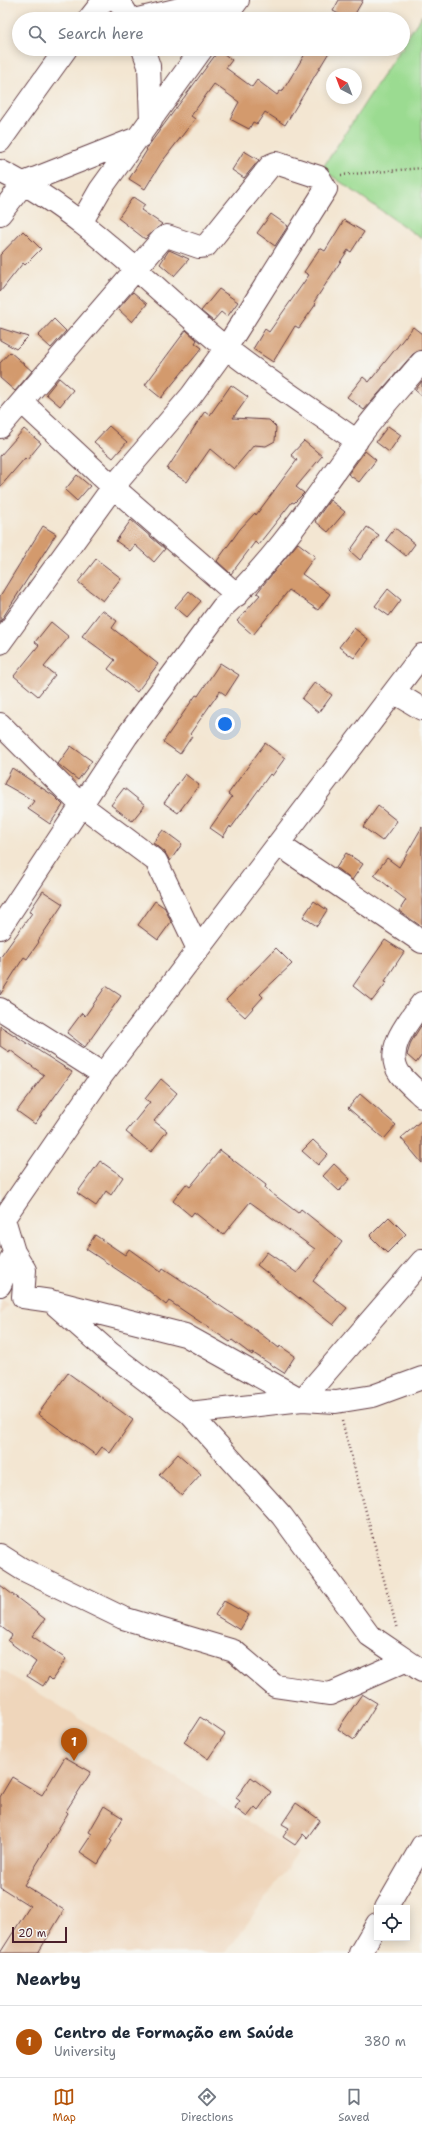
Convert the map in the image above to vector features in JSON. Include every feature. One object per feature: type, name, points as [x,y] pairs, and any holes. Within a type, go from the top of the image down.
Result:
[{"type":"street","points":[[95,12],[104,0]]},
{"type":"street","points":[[118,0],[126,12]]},
{"type":"street","points":[[153,12],[168,5],[217,0]]},
{"type":"street","points":[[229,12],[238,0]]},
{"type":"street","points":[[0,141],[61,56]]},
{"type":"street","points":[[145,56],[149,66],[145,129]]},
{"type":"street","points":[[81,223],[100,190],[197,56]]},
{"type":"street","points":[[0,214],[24,183],[145,129]]},
{"type":"street","points":[[0,427],[162,239],[167,236],[199,247],[206,246],[271,165],[276,163],[319,177],[326,189],[226,348],[191,396],[113,487],[0,643]]},
{"type":"street","points":[[0,171],[24,183],[81,223],[226,348],[357,441]]},
{"type":"street","points":[[0,928],[127,736],[222,608],[237,595],[276,551],[357,441],[422,362]]},
{"type":"street","points":[[22,402],[113,487],[237,595]]},
{"type":"street","points":[[0,1285],[7,1250],[1,1220],[103,1074],[422,655]]},
{"type":"street","points":[[394,692],[422,709]]},
{"type":"street","points":[[0,724],[80,806],[156,861],[198,949]]},
{"type":"street","points":[[278,844],[422,942]]},
{"type":"street","points":[[422,1003],[404,1027],[396,1046],[394,1062],[400,1075],[422,1096]]},
{"type":"street","points":[[0,1009],[103,1074]]},
{"type":"street","points":[[7,1250],[25,1270],[22,1297],[52,1301],[185,1336],[302,1400]]},
{"type":"street","points":[[302,1400],[422,1262]]},
{"type":"street","points":[[52,1301],[110,1353],[189,1413],[282,1516],[369,1635],[414,1666]]},
{"type":"street","points":[[189,1413],[302,1400],[336,1402],[373,1396],[422,1378]]},
{"type":"street","points":[[0,1555],[22,1569],[123,1618],[234,1651],[275,1686],[330,1694],[414,1666]]},
{"type":"street","points":[[388,1905],[422,1846]]},
{"type":"street","points":[[360,1953],[374,1929]]},
{"type":"path","points":[[319,177],[422,168]]},
{"type":"path","points":[[336,1402],[397,1630]]},
{"type":"shaded area","points":[[0,1299],[8,1305],[0,1316]]},
{"type":"shaded area","points":[[0,1669],[298,1853],[226,1953],[0,1953]]},
{"type":"green space","points":[[422,15],[422,239],[322,169],[395,56],[410,56],[410,33]]},
{"type":"building","points":[[339,0],[363,0],[356,12],[333,11]]},
{"type":"building","points":[[215,56],[227,56],[232,60],[226,68],[252,87],[257,80],[277,95],[280,91],[282,92],[304,56],[327,56],[285,125],[265,112],[257,124],[253,122],[249,129],[230,119],[239,102],[214,84],[191,116],[195,119],[161,163],[145,189],[129,179],[147,150],[146,149]]},
{"type":"building","points":[[244,151],[259,160],[244,178],[232,170]]},
{"type":"building","points":[[133,197],[145,205],[141,210],[162,224],[145,239],[118,218]]},
{"type":"building","points":[[271,214],[288,226],[275,246],[257,233]]},
{"type":"building","points":[[344,220],[364,232],[351,252],[348,250],[314,302],[316,304],[299,328],[295,326],[273,362],[253,349],[265,329],[269,332],[309,275],[304,272],[320,248],[325,251]]},
{"type":"building","points":[[23,231],[41,249],[25,265],[23,263],[0,292],[0,255]]},
{"type":"building","points":[[169,250],[189,259],[174,276],[160,264]]},
{"type":"building","points":[[219,289],[238,302],[227,317],[221,312],[213,321],[201,311]]},
{"type":"building","points":[[133,292],[147,304],[132,322],[118,309]]},
{"type":"building","points":[[54,319],[66,331],[51,348],[38,336]]},
{"type":"building","points":[[413,327],[422,334],[422,350],[413,354],[364,410],[347,397],[363,377],[369,382]]},
{"type":"building","points":[[0,328],[28,337],[16,349],[0,340]]},
{"type":"building","points":[[186,330],[197,340],[195,343],[202,348],[161,398],[145,385]]},
{"type":"building","points":[[10,352],[32,371],[15,391],[0,378],[0,363]]},
{"type":"building","points":[[59,378],[73,390],[60,406],[46,394]]},
{"type":"building","points":[[422,381],[422,396],[415,390]]},
{"type":"building","points":[[231,385],[248,397],[233,418],[269,420],[276,427],[275,441],[266,446],[254,445],[234,469],[210,449],[187,482],[167,469],[205,411],[210,415]]},
{"type":"building","points":[[109,426],[127,442],[113,458],[94,442]]},
{"type":"building","points":[[388,426],[401,435],[389,452],[376,442]]},
{"type":"building","points":[[24,429],[41,443],[27,460],[25,458],[0,487],[0,456]]},
{"type":"building","points":[[304,441],[322,456],[296,487],[304,493],[294,503],[292,502],[258,545],[255,542],[231,574],[217,561],[240,529],[255,513],[256,515],[297,460],[291,455]]},
{"type":"building","points":[[365,451],[376,460],[359,482],[348,474]]},
{"type":"building","points":[[77,475],[90,486],[77,501],[65,490]]},
{"type":"building","points":[[330,500],[345,512],[328,532],[315,521]]},
{"type":"building","points":[[131,520],[165,549],[154,562],[135,545],[130,551],[116,541]]},
{"type":"building","points":[[43,526],[56,534],[0,622],[0,596]]},
{"type":"building","points":[[367,527],[379,535],[360,560],[350,551]]},
{"type":"building","points":[[395,528],[415,544],[406,556],[386,540]]},
{"type":"building","points":[[298,543],[315,556],[302,574],[330,594],[318,610],[289,590],[253,635],[237,621],[260,595],[257,593]]},
{"type":"building","points":[[96,559],[121,578],[103,601],[78,582]]},
{"type":"building","points":[[388,589],[401,600],[389,616],[375,606]]},
{"type":"building","points":[[189,591],[201,601],[187,617],[175,607]]},
{"type":"building","points":[[102,610],[117,621],[112,628],[158,664],[137,692],[108,669],[115,660],[82,636]]},
{"type":"building","points":[[51,622],[69,637],[44,667],[55,675],[38,696],[14,676],[39,645],[35,642]]},
{"type":"building","points":[[354,628],[368,639],[354,658],[339,647]]},
{"type":"building","points":[[220,663],[239,675],[226,695],[220,691],[190,734],[192,736],[180,754],[163,742],[196,695],[198,696]]},
{"type":"building","points":[[315,682],[332,695],[319,713],[302,699]]},
{"type":"building","points":[[265,743],[285,758],[272,776],[270,774],[223,837],[210,828],[232,797],[228,794]]},
{"type":"building","points":[[71,746],[92,761],[78,780],[58,764]]},
{"type":"building","points":[[12,768],[54,796],[63,805],[50,824],[28,809],[34,801],[4,784]]},
{"type":"building","points":[[185,774],[199,785],[178,813],[164,803]]},
{"type":"building","points":[[124,788],[145,805],[132,821],[111,805]]},
{"type":"building","points":[[378,806],[397,821],[382,841],[363,827]]},
{"type":"building","points":[[422,827],[422,927],[399,911],[406,900],[374,875],[387,858],[399,867]]},
{"type":"building","points":[[163,830],[182,844],[170,861],[164,851],[153,843]]},
{"type":"building","points":[[346,853],[363,864],[352,880],[336,868]]},
{"type":"building","points":[[43,891],[63,904],[27,959],[24,957],[0,995],[0,958],[32,913],[29,912]]},
{"type":"building","points":[[155,901],[165,908],[171,922],[158,940],[138,925]]},
{"type":"building","points":[[314,901],[327,910],[317,926],[303,917]]},
{"type":"building","points":[[385,940],[404,952],[385,981],[387,982],[372,1001],[353,986]]},
{"type":"building","points":[[276,948],[292,964],[260,994],[263,997],[245,1017],[226,1000]]},
{"type":"building","points":[[106,986],[121,996],[85,1047],[67,1033],[82,1013],[85,1016]]},
{"type":"building","points":[[422,1024],[422,1055],[416,1063],[407,1055],[411,1042]]},
{"type":"building","points":[[0,1026],[72,1072],[35,1124],[17,1111],[44,1075],[10,1050],[9,1052],[0,1046]]},
{"type":"building","points":[[161,1079],[177,1093],[154,1121],[167,1131],[151,1152],[126,1132],[150,1102],[145,1099]]},
{"type":"building","points":[[360,1094],[396,1125],[384,1139],[348,1108]]},
{"type":"building","points":[[422,1120],[422,1163],[401,1138]]},
{"type":"building","points":[[313,1140],[328,1154],[318,1165],[302,1151]]},
{"type":"building","points":[[220,1150],[266,1185],[265,1188],[298,1213],[301,1209],[342,1242],[313,1281],[347,1308],[333,1325],[257,1265],[267,1252],[297,1273],[315,1249],[250,1202],[223,1235],[194,1212],[191,1216],[173,1201],[186,1184],[190,1187]]},
{"type":"building","points":[[100,1161],[123,1177],[111,1195],[106,1191],[96,1206],[77,1193]]},
{"type":"building","points":[[334,1164],[350,1179],[339,1191],[323,1176]]},
{"type":"building","points":[[389,1217],[406,1234],[387,1253],[370,1236]]},
{"type":"building","points":[[95,1235],[125,1255],[129,1249],[161,1272],[163,1268],[249,1325],[279,1348],[280,1346],[295,1356],[284,1373],[253,1353],[252,1355],[232,1340],[230,1342],[169,1301],[166,1305],[148,1290],[86,1249]]},
{"type":"building","points":[[68,1373],[133,1420],[110,1453],[102,1447],[96,1455],[38,1414]]},
{"type":"building","points":[[178,1454],[201,1474],[182,1495],[159,1475]]},
{"type":"building","points":[[0,1585],[45,1619],[32,1636],[66,1659],[52,1680],[49,1677],[43,1686],[27,1676],[36,1662],[8,1641],[12,1635],[0,1626]]},
{"type":"building","points":[[224,1601],[249,1615],[240,1630],[215,1615]]},
{"type":"building","points":[[362,1694],[377,1703],[354,1740],[338,1729]]},
{"type":"building","points":[[200,1717],[225,1734],[208,1759],[184,1742]]},
{"type":"building","points":[[65,1757],[91,1772],[66,1811],[68,1813],[24,1885],[64,1910],[38,1953],[0,1953],[30,1906],[0,1887],[0,1797],[12,1777],[42,1795]]},
{"type":"building","points":[[251,1777],[271,1792],[258,1810],[255,1807],[247,1817],[235,1808],[240,1801],[236,1798]]},
{"type":"building","points":[[296,1803],[320,1820],[307,1838],[303,1834],[295,1845],[283,1837],[289,1828],[282,1824]]},
{"type":"building","points":[[104,1806],[123,1818],[110,1840],[112,1841],[98,1864],[80,1852],[92,1834],[89,1832]]},
{"type":"place","name":"Centro de Formação em Saúde","points":[[74,1761]]}]
